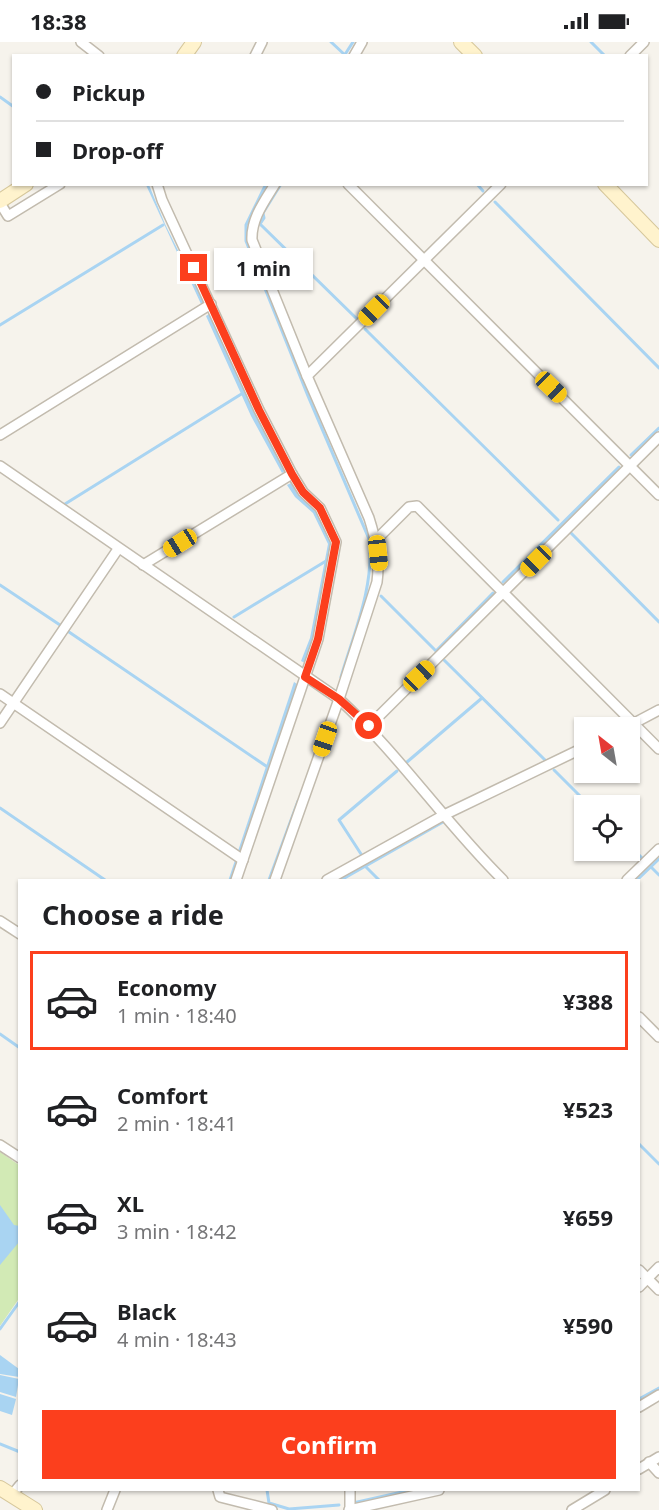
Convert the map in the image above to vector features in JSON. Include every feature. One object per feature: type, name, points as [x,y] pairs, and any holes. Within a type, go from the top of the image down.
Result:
[{"type":"main road","points":[[462,42],[473,54]]},
{"type":"main road","points":[[2,206],[24,186]]},
{"type":"main road","points":[[607,186],[659,240]]},
{"type":"main road","points":[[10,1490],[35,1510]]},
{"type":"street","points":[[81,42],[96,54]]},
{"type":"street","points":[[632,54],[644,42]]},
{"type":"street","points":[[2,206],[8,216],[57,186]]},
{"type":"street","points":[[158,186],[259,410],[292,474],[303,492],[320,508],[336,542],[318,639],[236,879]]},
{"type":"street","points":[[274,186],[254,219],[251,229],[252,240],[376,540],[379,566],[377,582],[339,699],[275,879]]},
{"type":"street","points":[[350,186],[659,495]]},
{"type":"street","points":[[307,376],[499,186]]},
{"type":"street","points":[[0,435],[211,304]]},
{"type":"street","points":[[369,726],[659,437]]},
{"type":"street","points":[[0,466],[339,699],[369,726],[477,855],[501,879]]},
{"type":"street","points":[[143,565],[292,474]]},
{"type":"street","points":[[376,540],[409,507],[417,506],[504,592],[621,717]]},
{"type":"street","points":[[0,723],[118,549]]},
{"type":"street","points":[[0,694],[243,860]]},
{"type":"street","points":[[640,720],[659,710]]},
{"type":"street","points":[[640,734],[659,749]]},
{"type":"street","points":[[329,879],[444,815],[574,752]]},
{"type":"street","points":[[628,879],[659,849]]},
{"type":"street","points":[[0,921],[18,933]]},
{"type":"street","points":[[640,1018],[659,1037]]},
{"type":"street","points":[[0,1145],[18,1157]]},
{"type":"street","points":[[640,1286],[659,1267]]},
{"type":"street","points":[[640,1271],[659,1290]]},
{"type":"street","points":[[640,1406],[659,1395]]},
{"type":"street","points":[[640,1468],[659,1457]]},
{"type":"street","points":[[649,1462],[659,1473]]},
{"type":"street","points":[[107,1510],[115,1491]]},
{"type":"street","points":[[218,1491],[220,1497],[272,1510]]},
{"type":"street","points":[[350,1491],[349,1510],[430,1491]]},
{"type":"street","points":[[572,1510],[603,1491]]},
{"type":"green space","points":[[0,1152],[18,1164],[18,1300],[0,1326]]},
{"type":"water","points":[[146,186],[149,186],[165,224],[204,303],[201,304]]},
{"type":"water","points":[[209,314],[285,471],[282,473],[251,416],[206,316]]},
{"type":"water","points":[[291,483],[298,495],[317,512],[332,544],[313,639],[305,663],[301,661],[310,638],[328,544],[313,513],[295,497],[287,485]]},
{"type":"water","points":[[294,682],[297,684],[241,853],[238,851]]},
{"type":"water","points":[[0,1205],[14,1225],[18,1226],[18,1243],[0,1265]]},
{"type":"water","points":[[0,1355],[18,1368],[18,1377],[0,1374]]},
{"type":"water","points":[[0,1375],[18,1379],[16,1397],[0,1392]]},
{"type":"water","points":[[0,1394],[16,1399],[12,1415],[0,1411]]},
{"type":"waterway","points":[[331,42],[344,54]]},
{"type":"waterway","points":[[345,54],[353,42]]},
{"type":"waterway","points":[[591,42],[603,54]]},
{"type":"waterway","points":[[0,97],[12,106]]},
{"type":"waterway","points":[[265,186],[246,225],[246,241],[308,396],[369,539],[369,574],[366,591],[341,677]]},
{"type":"waterway","points":[[280,186],[263,213],[264,218],[260,224],[357,319]]},
{"type":"waterway","points":[[479,186],[483,191]]},
{"type":"waterway","points":[[495,202],[659,368]]},
{"type":"waterway","points":[[0,325],[163,225]]},
{"type":"waterway","points":[[365,329],[558,520]]},
{"type":"waterway","points":[[65,504],[243,393]]},
{"type":"waterway","points":[[631,455],[659,428]]},
{"type":"waterway","points":[[503,582],[619,467]]},
{"type":"waterway","points":[[571,533],[659,622]]},
{"type":"waterway","points":[[234,617],[326,561]]},
{"type":"waterway","points":[[0,585],[60,625]]},
{"type":"waterway","points":[[381,596],[436,651],[493,593]]},
{"type":"waterway","points":[[69,632],[266,766]]},
{"type":"waterway","points":[[444,660],[545,760]]},
{"type":"waterway","points":[[407,762],[482,698]]},
{"type":"waterway","points":[[554,770],[579,795]]},
{"type":"waterway","points":[[361,854],[339,820],[397,771]]},
{"type":"waterway","points":[[269,879],[298,801]]},
{"type":"waterway","points":[[0,808],[104,879]]},
{"type":"waterway","points":[[343,879],[443,822]]},
{"type":"waterway","points":[[638,879],[659,859]]},
{"type":"waterway","points":[[230,879],[236,862]]},
{"type":"waterway","points":[[365,866],[378,879]]},
{"type":"waterway","points":[[651,867],[659,875]]},
{"type":"waterway","points":[[0,1034],[18,1047]]},
{"type":"waterway","points":[[640,1145],[659,1164]]},
{"type":"waterway","points":[[0,1329],[18,1304]]},
{"type":"waterway","points":[[640,1398],[659,1388]]},
{"type":"waterway","points":[[0,1444],[18,1451]]},
{"type":"waterway","points":[[267,1491],[269,1503],[289,1509],[339,1505]]},
{"type":"waterway","points":[[353,1503],[407,1491]]},
{"type":"route","points":[[194,268],[259,410],[292,474],[303,492],[320,508],[336,542],[318,639],[305,677],[339,699],[369,726]]}]
